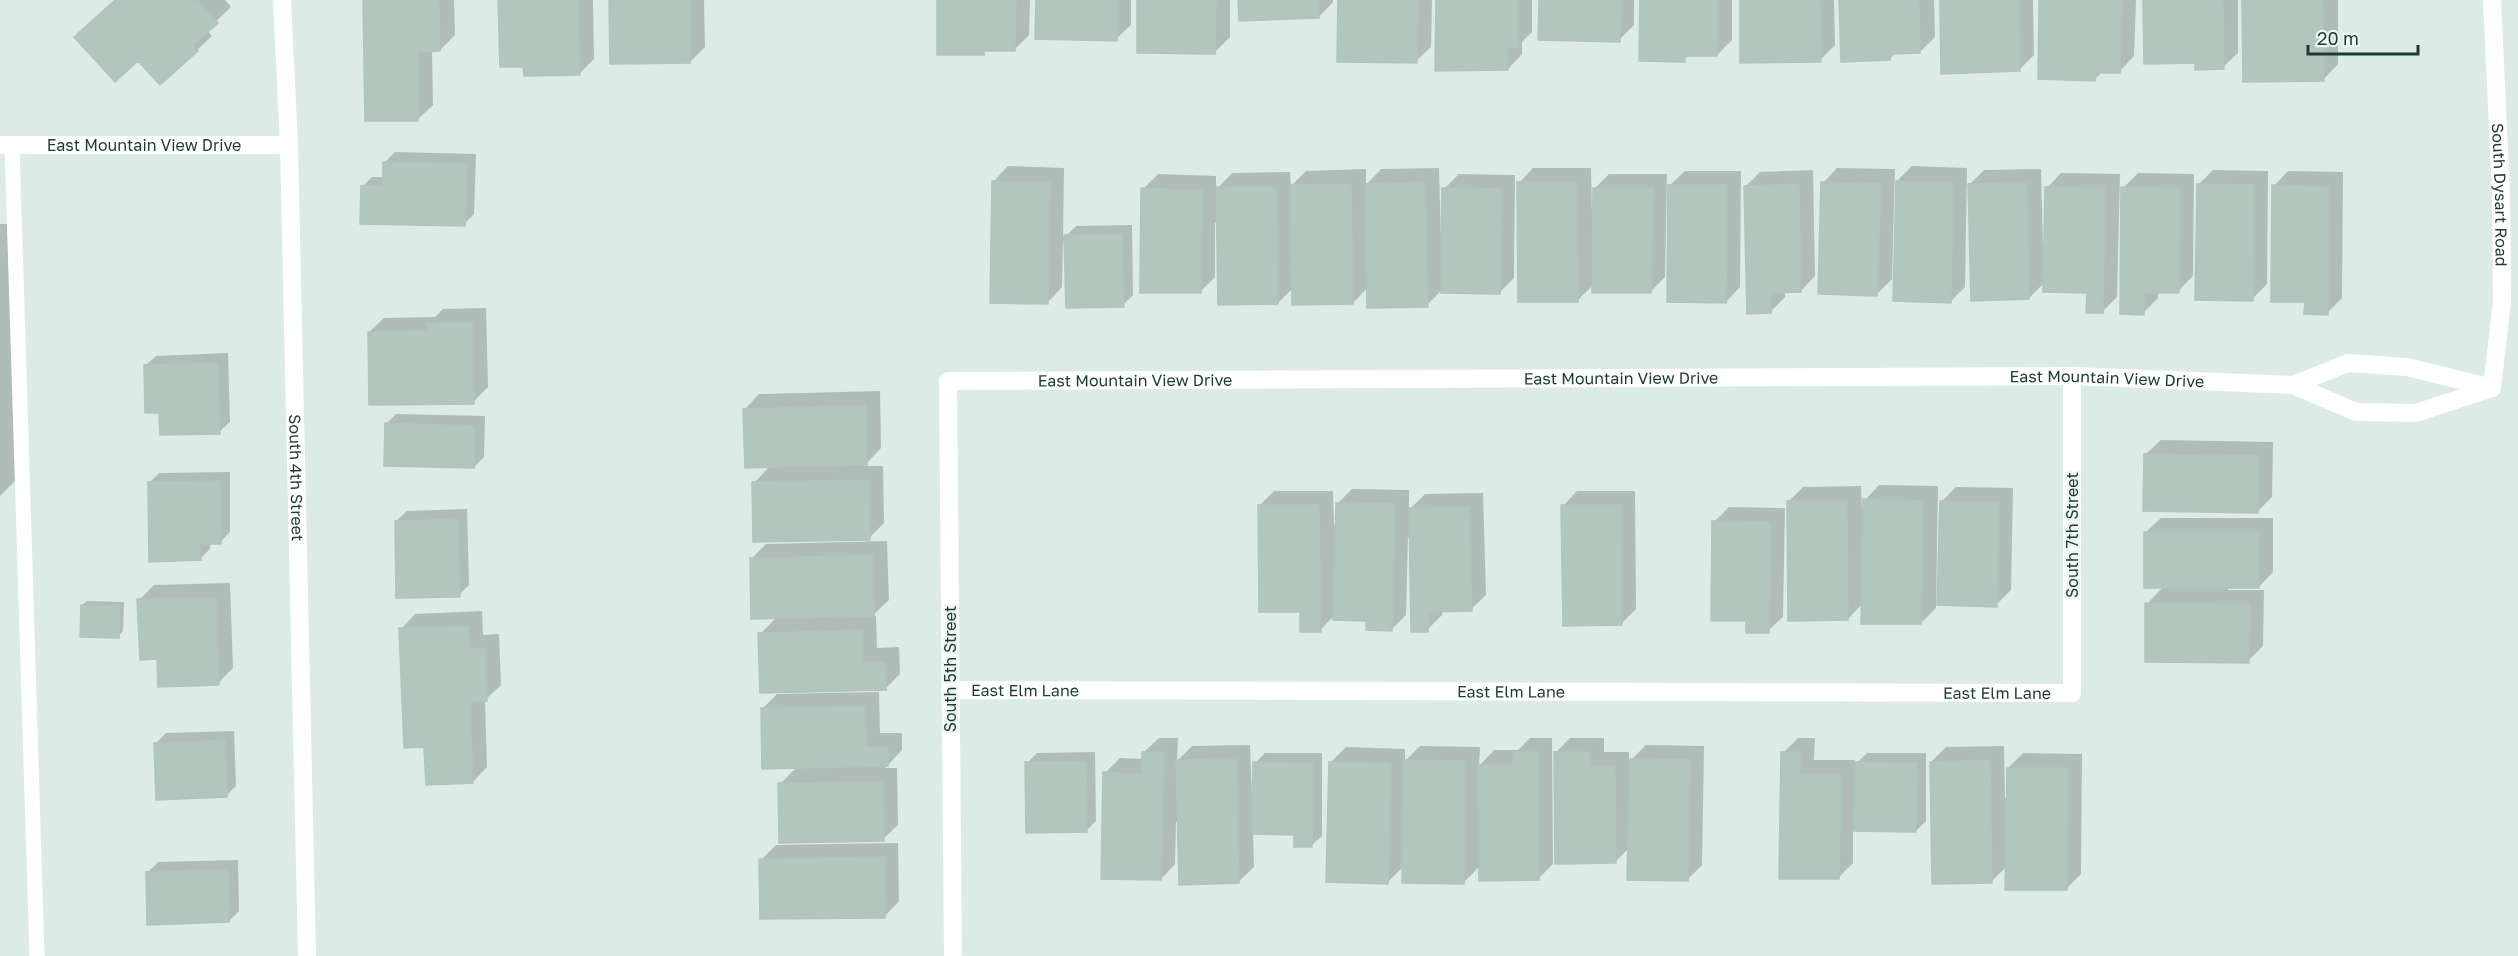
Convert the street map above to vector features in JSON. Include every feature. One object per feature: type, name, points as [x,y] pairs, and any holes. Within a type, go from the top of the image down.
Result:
[{"type":"street","name":"South 4th Street","points":[[282,0],[289,145],[307,956]]},
{"type":"street","name":"South Dysart Road","points":[[2492,0],[2501,193],[2502,302],[2492,388]]},
{"type":"street","name":"East Mountain View Drive","points":[[6,145],[289,145]]},
{"type":"street","points":[[2293,385],[2348,363],[2407,367],[2492,388]]},
{"type":"street","name":"East Mountain View Drive","points":[[948,381],[2072,376],[2293,385]]},
{"type":"street","name":"South 7th Street","points":[[2072,376],[2072,693]]},
{"type":"street","name":"South 5th Street","points":[[948,381],[952,956]]},
{"type":"street","points":[[2293,385],[2356,412],[2416,413],[2492,388]]},
{"type":"street","name":"East Elm Lane","points":[[950,690],[2072,693]]},
{"type":"lane","points":[[6,145],[38,956]]},
{"type":"building","points":[[115,0],[197,0],[218,23],[193,45],[198,51],[160,85],[138,61],[115,82],[74,37]]},
{"type":"building","points":[[363,0],[439,0],[440,51],[418,52],[418,121],[365,121]]},
{"type":"building","points":[[498,0],[578,0],[580,75],[524,76],[523,67],[500,67]]},
{"type":"building","points":[[609,0],[690,0],[690,63],[610,64]]},
{"type":"building","points":[[937,0],[1016,0],[1015,51],[984,51],[984,55],[937,55]]},
{"type":"building","points":[[1036,0],[1117,0],[1117,41],[1035,39]]},
{"type":"building","points":[[1137,0],[1216,0],[1215,54],[1137,53]]},
{"type":"building","points":[[1238,0],[1319,0],[1319,18],[1239,21]]},
{"type":"building","points":[[1338,0],[1418,0],[1417,63],[1337,62]]},
{"type":"building","points":[[1436,0],[1518,0],[1518,48],[1507,47],[1508,70],[1435,71]]},
{"type":"building","points":[[1539,0],[1621,0],[1620,42],[1538,40]]},
{"type":"building","points":[[1640,0],[1718,0],[1717,56],[1685,56],[1685,62],[1639,61]]},
{"type":"building","points":[[1740,0],[1820,0],[1821,62],[1740,63]]},
{"type":"building","points":[[1839,0],[1919,0],[1920,53],[1890,54],[1890,60],[1841,62]]},
{"type":"building","points":[[1940,0],[2019,0],[2020,71],[1941,74]]},
{"type":"building","points":[[2039,0],[2122,0],[2120,73],[2096,73],[2095,81],[2038,79]]},
{"type":"building","points":[[2143,0],[2223,0],[2224,69],[2195,70],[2195,63],[2144,64]]},
{"type":"building","points":[[2242,0],[2323,0],[2324,81],[2243,82]]},
{"type":"building","points":[[383,162],[467,163],[465,226],[360,224],[361,186],[383,186]]},
{"type":"building","points":[[992,181],[1050,182],[1048,304],[990,303]]},
{"type":"building","points":[[1896,181],[1953,182],[1951,303],[1893,301]]},
{"type":"building","points":[[1425,182],[1428,307],[1367,308],[1365,184]]},
{"type":"building","points":[[1517,182],[1577,182],[1578,302],[1518,302]]},
{"type":"building","points":[[1821,182],[1881,184],[1877,296],[1818,294]]},
{"type":"building","points":[[2027,183],[2029,299],[1971,301],[1968,184]]},
{"type":"building","points":[[1351,184],[1353,304],[1292,305],[1290,185]]},
{"type":"building","points":[[1799,184],[1801,292],[1770,293],[1771,313],[1747,314],[1744,186]]},
{"type":"building","points":[[2197,184],[2254,185],[2253,301],[2195,300]]},
{"type":"building","points":[[1668,185],[1727,185],[1726,303],[1667,302]]},
{"type":"building","points":[[2272,185],[2329,187],[2328,315],[2304,314],[2305,302],[2271,302]]},
{"type":"building","points":[[1276,186],[1278,304],[1218,305],[1216,187]]},
{"type":"building","points":[[2045,187],[2105,188],[2103,313],[2086,313],[2087,293],[2043,292]]},
{"type":"building","points":[[2121,187],[2180,188],[2179,293],[2144,293],[2144,315],[2120,314]]},
{"type":"building","points":[[1141,188],[1202,190],[1201,293],[1140,293]]},
{"type":"building","points":[[1442,188],[1501,189],[1500,294],[1441,293]]},
{"type":"building","points":[[1593,188],[1653,188],[1651,293],[1592,293]]},
{"type":"building","points":[[1122,234],[1124,307],[1066,308],[1064,235]]},
{"type":"building","points":[[472,322],[474,404],[369,405],[368,332],[427,330],[427,323]]},
{"type":"building","points":[[218,363],[220,434],[160,435],[159,413],[145,413],[144,365]]},
{"type":"building","points":[[866,405],[867,465],[745,468],[743,409]]},
{"type":"building","points":[[385,423],[475,426],[474,468],[384,466]]},
{"type":"building","points":[[2144,454],[2259,456],[2258,513],[2143,511]]},
{"type":"building","points":[[869,480],[870,540],[753,542],[752,482]]},
{"type":"building","points":[[220,481],[221,544],[200,544],[201,560],[149,562],[148,482]]},
{"type":"building","points":[[1863,499],[1923,501],[1921,624],[1861,624]]},
{"type":"building","points":[[1787,501],[1847,501],[1848,620],[1788,621]]},
{"type":"building","points":[[1940,501],[1999,502],[1997,607],[1937,605]]},
{"type":"building","points":[[1336,503],[1395,504],[1392,631],[1366,630],[1366,621],[1333,620]]},
{"type":"building","points":[[1258,505],[1319,505],[1321,632],[1300,632],[1300,612],[1259,612]]},
{"type":"building","points":[[1561,505],[1621,505],[1622,625],[1563,626]]},
{"type":"building","points":[[1469,507],[1472,611],[1428,612],[1428,632],[1411,632],[1409,508]]},
{"type":"building","points":[[458,519],[460,597],[396,598],[395,521]]},
{"type":"building","points":[[1712,521],[1771,522],[1769,633],[1746,633],[1746,621],[1711,621]]},
{"type":"building","points":[[2144,532],[2259,532],[2259,588],[2144,588]]},
{"type":"building","points":[[873,555],[874,616],[751,619],[750,558]]},
{"type":"building","points":[[216,597],[219,685],[158,687],[157,659],[140,660],[137,599]]},
{"type":"building","points":[[2145,603],[2250,604],[2249,663],[2145,662]]},
{"type":"building","points":[[81,605],[120,606],[119,638],[80,637]]},
{"type":"building","points":[[468,626],[469,649],[485,648],[487,701],[470,702],[473,783],[426,785],[424,747],[404,748],[399,628]]},
{"type":"building","points":[[862,630],[863,662],[885,662],[886,690],[760,693],[758,633]]},
{"type":"building","points":[[865,706],[866,747],[888,747],[888,766],[762,769],[761,708]]},
{"type":"building","points":[[225,740],[227,797],[156,800],[154,743]]},
{"type":"building","points":[[1142,752],[1164,752],[1161,880],[1101,879],[1103,772],[1142,774]]},
{"type":"building","points":[[1513,752],[1538,752],[1539,880],[1479,881],[1478,765],[1513,765]]},
{"type":"building","points":[[1554,752],[1590,752],[1590,766],[1615,766],[1616,863],[1555,864]]},
{"type":"building","points":[[1781,752],[1801,752],[1800,774],[1841,774],[1839,879],[1779,879]]},
{"type":"building","points":[[1236,759],[1239,883],[1179,885],[1176,760]]},
{"type":"building","points":[[1630,759],[1690,760],[1688,881],[1627,880]]},
{"type":"building","points":[[1404,760],[1465,761],[1464,884],[1402,883]]},
{"type":"building","points":[[1990,760],[1992,883],[1932,884],[1930,762]]},
{"type":"building","points":[[1025,762],[1086,762],[1087,832],[1026,833]]},
{"type":"building","points":[[1253,762],[1313,763],[1312,847],[1294,847],[1294,835],[1252,834]]},
{"type":"building","points":[[1329,762],[1391,763],[1388,884],[1326,882]]},
{"type":"building","points":[[1855,762],[1917,763],[1916,832],[1854,831]]},
{"type":"building","points":[[2007,768],[2068,768],[2067,890],[2005,890]]},
{"type":"building","points":[[883,782],[884,841],[779,843],[778,783]]},
{"type":"building","points":[[884,857],[885,918],[760,919],[759,859]]},
{"type":"building","points":[[228,869],[229,922],[147,925],[146,872]]}]
